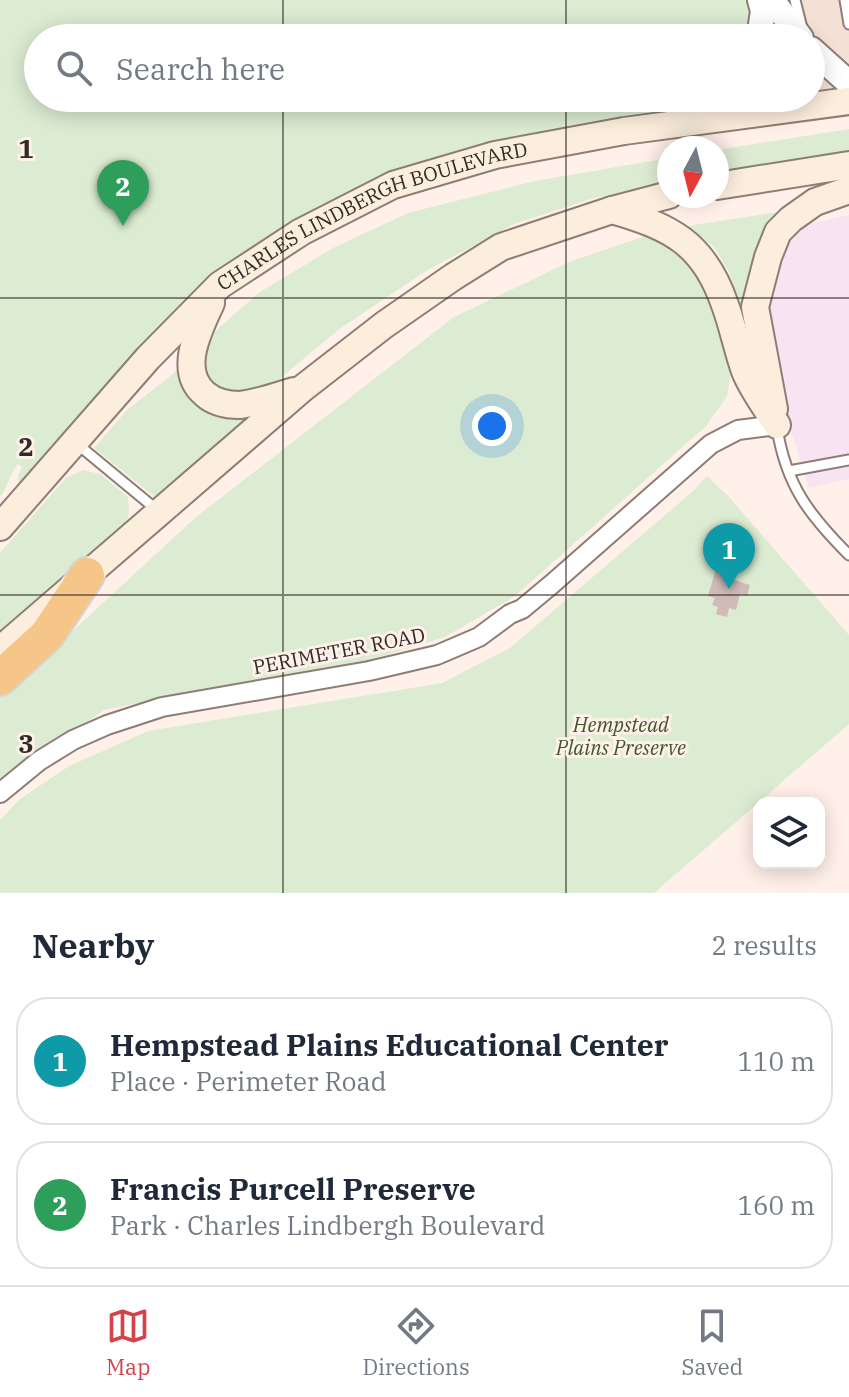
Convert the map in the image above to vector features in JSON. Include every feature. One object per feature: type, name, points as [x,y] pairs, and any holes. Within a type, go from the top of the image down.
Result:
[{"type":"highway","points":[[0,678],[47,635],[87,575]]},
{"type":"main road","name":"CHARLES LINDBERGH BOULEVARD","points":[[825,104],[849,101]]},
{"type":"main road","name":"CHARLES LINDBERGH BOULEVARD","points":[[0,527],[148,358],[220,285],[301,232],[393,185],[495,155],[624,131],[766,112]]},
{"type":"main road","points":[[729,184],[849,165]]},
{"type":"main road","points":[[777,425],[755,307],[768,257],[778,232],[791,219],[815,202],[849,190]]},
{"type":"main road","points":[[0,650],[303,388],[384,325],[453,277],[501,247],[657,198]]},
{"type":"main road","points":[[612,210],[661,225],[695,249],[709,268],[725,303],[746,373],[777,425]]},
{"type":"main road","points":[[220,285],[200,327],[192,355],[191,370],[203,393],[215,401],[241,405],[303,388]]},
{"type":"street","points":[[760,0],[763,11],[761,24]]},
{"type":"street","points":[[772,0],[791,24]]},
{"type":"street","points":[[825,62],[849,83]]},
{"type":"street","points":[[624,131],[694,112]]},
{"type":"street","name":"PERIMETER ROAD","points":[[0,793],[39,761],[73,740],[162,707],[369,671],[437,655],[479,637],[532,601],[691,460],[777,425]]},
{"type":"lane","points":[[845,0],[849,24]]},
{"type":"lane","points":[[797,2],[800,24]]},
{"type":"lane","points":[[777,425],[780,447],[798,496],[816,522],[849,555]]},
{"type":"lane","points":[[75,443],[160,512]]},
{"type":"lane","points":[[789,471],[849,460]]},
{"type":"shaded area","points":[[737,0],[849,0],[849,95],[825,98],[825,24],[746,24]]},
{"type":"shaded area","points":[[849,215],[849,479],[809,488],[790,428],[766,313],[785,237],[809,224]]},
{"type":"green space","points":[[0,0],[746,0],[751,24],[24,24],[24,112],[664,112],[478,144],[364,186],[287,227],[19,488],[18,476],[22,467],[18,464],[0,497]]},
{"type":"green space","points":[[849,129],[849,151],[729,171],[729,148]]},
{"type":"green space","points":[[657,160],[657,184],[591,199],[514,224],[426,271],[338,330],[265,391],[239,397],[214,390],[202,373],[206,339],[260,292],[333,248],[408,213],[535,181]]},
{"type":"green space","points":[[792,210],[748,329],[729,272],[714,247],[687,226]]},
{"type":"green space","points":[[645,236],[667,237],[691,253],[729,348],[731,372],[727,396],[706,426],[515,596],[445,637],[346,667],[208,689],[104,710],[0,783],[0,698],[196,517],[454,317],[569,262]]},
{"type":"green space","points":[[178,370],[189,395],[203,409],[223,415],[249,416],[250,420],[155,497],[94,448],[127,410]]},
{"type":"green space","points":[[83,470],[100,474],[128,497],[126,523],[0,633],[0,553],[66,478]]},
{"type":"green space","name":"Hempstead Plains Preserve","points":[[707,476],[729,497],[849,635],[849,724],[765,797],[753,797],[753,807],[654,893],[0,893],[0,820],[20,799],[69,766],[148,731],[442,683],[510,648]]},
{"type":"building","points":[[718,562],[729,565],[727,570],[733,572],[731,579],[750,585],[747,596],[740,594],[736,610],[729,608],[727,617],[716,614],[718,607],[712,605],[715,598],[708,596]]},
{"type":"place","name":"Francis Purcell Preserve","points":[[123,226]]},
{"type":"place","name":"Hempstead Plains Educational Center","points":[[729,589]]}]
